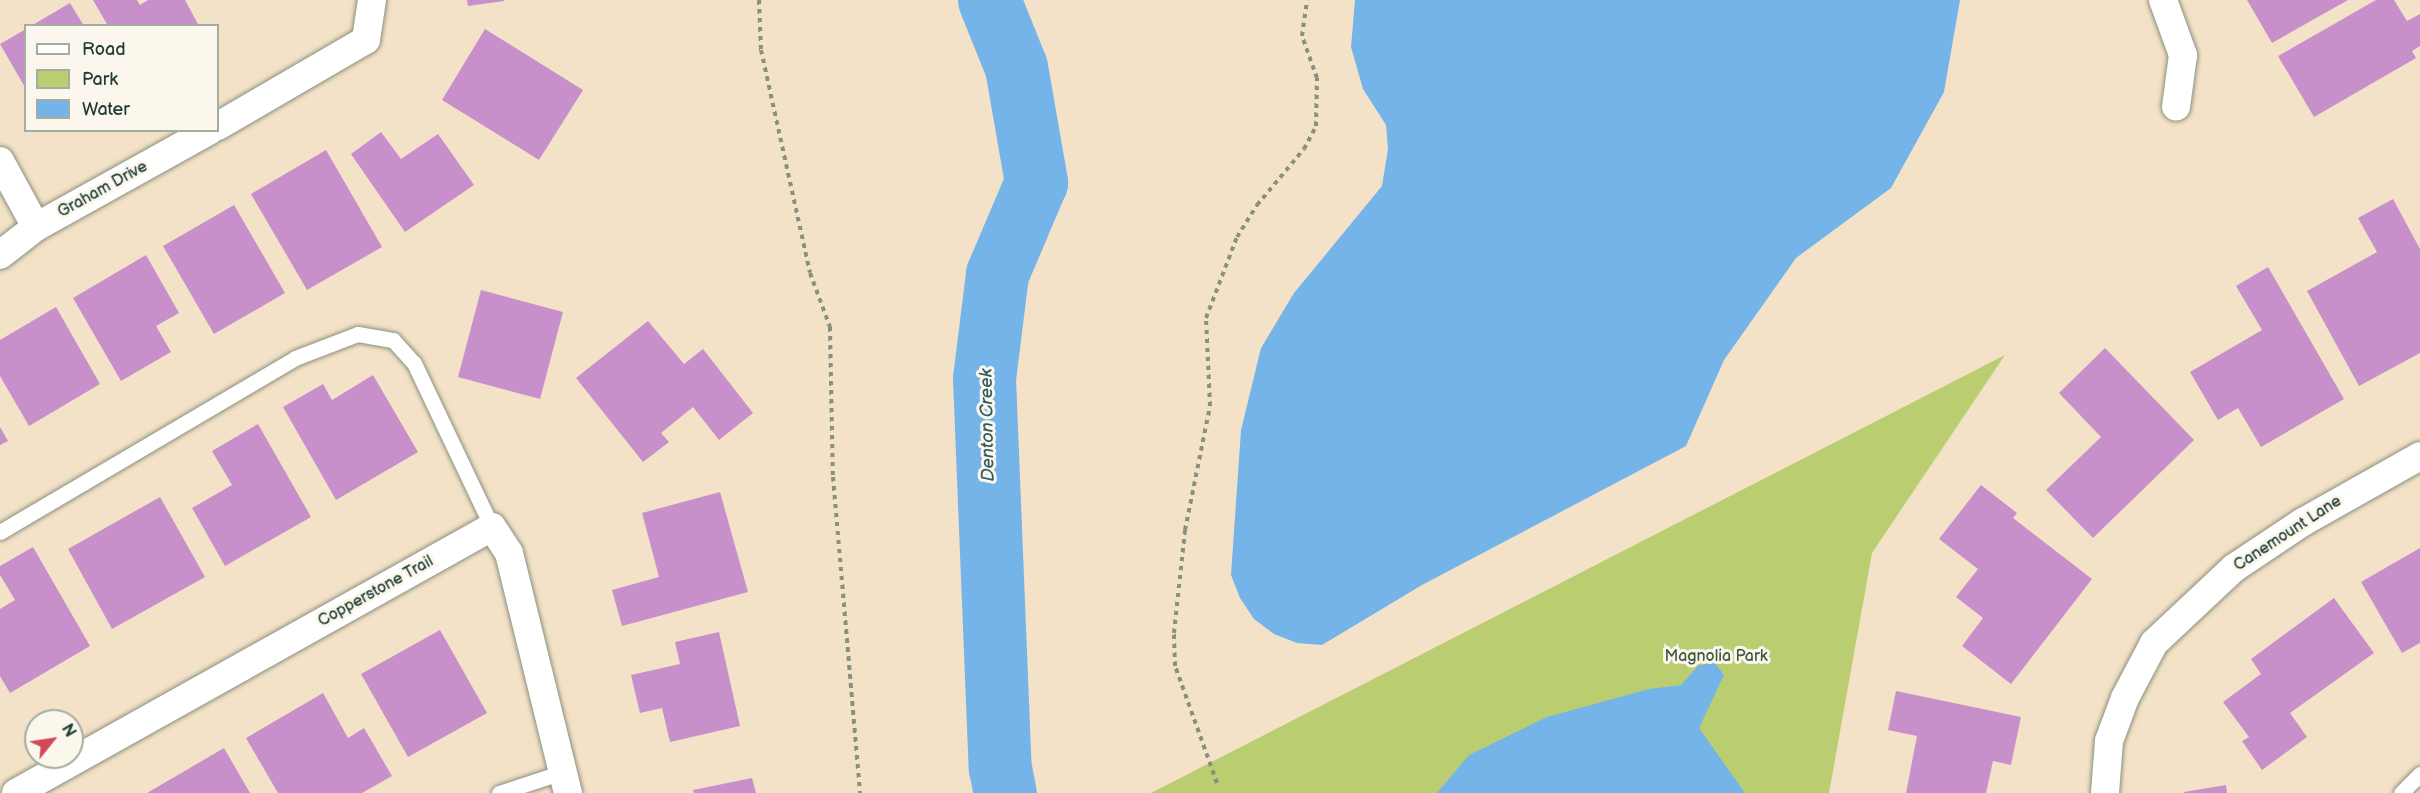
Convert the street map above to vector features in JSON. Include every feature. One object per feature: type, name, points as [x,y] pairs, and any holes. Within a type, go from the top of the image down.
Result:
[{"type":"street","points":[[219,125],[342,58],[366,40],[373,9],[372,0]]},
{"type":"street","points":[[2163,0],[2183,56],[2176,107]]},
{"type":"street","name":"Graham Drive","points":[[0,255],[36,227],[206,132]]},
{"type":"street","points":[[0,161],[36,227]]},
{"type":"street","name":"Canemount Lane","points":[[2105,793],[2109,741],[2125,698],[2154,643],[2234,568],[2303,522],[2420,456]]},
{"type":"street","points":[[492,527],[509,553],[565,783]]},
{"type":"street","name":"Copperstone Trail","points":[[16,793],[492,527]]},
{"type":"lane","points":[[0,532],[295,358],[358,334],[393,340],[414,363],[492,527]]},
{"type":"lane","points":[[2401,793],[2420,774]]},
{"type":"lane","points":[[499,793],[565,783]]},
{"type":"path","points":[[759,0],[760,50],[810,273],[830,327],[833,477],[860,793]]},
{"type":"path","points":[[1217,783],[1175,666],[1174,633],[1185,530],[1210,405],[1206,318],[1237,237],[1257,205],[1304,149],[1316,126],[1317,78],[1302,36],[1307,0]]},
{"type":"green space","name":"Magnolia Park","points":[[2005,355],[1872,553],[1829,793],[1151,793]]},
{"type":"water","points":[[1355,0],[1960,0],[1944,92],[1891,188],[1796,258],[1724,360],[1686,446],[1422,585],[1322,645],[1297,643],[1274,634],[1254,619],[1240,598],[1231,575],[1241,430],[1261,348],[1294,293],[1382,186],[1388,149],[1386,125],[1363,89],[1351,47]]},
{"type":"water","points":[[1714,662],[1724,675],[1699,728],[1745,793],[1437,793],[1469,755],[1547,717],[1649,689],[1681,685],[1698,666]]},
{"type":"building","points":[[93,0],[137,0],[140,5],[148,0],[185,0],[198,24],[107,24]]},
{"type":"building","points":[[467,0],[504,0],[504,1],[468,6]]},
{"type":"building","points":[[2247,0],[2348,0],[2272,43]]},
{"type":"building","points":[[2376,0],[2394,0],[2407,21],[2420,14],[2420,46],[2412,51],[2416,58],[2314,117],[2278,56]]},
{"type":"building","points":[[70,3],[83,24],[34,24]]},
{"type":"building","points":[[485,29],[583,90],[539,160],[442,100]]},
{"type":"building","points":[[24,30],[24,86],[0,44]]},
{"type":"building","points":[[381,132],[401,159],[438,134],[474,185],[405,232],[351,154]]},
{"type":"building","points":[[326,150],[382,247],[307,290],[251,194]]},
{"type":"building","points":[[2393,199],[2420,249],[2420,353],[2359,386],[2307,291],[2377,252],[2358,218]]},
{"type":"building","points":[[234,205],[285,293],[214,334],[163,246]]},
{"type":"building","points":[[146,255],[179,313],[156,326],[171,352],[121,381],[73,298]]},
{"type":"building","points":[[2268,267],[2344,399],[2261,447],[2238,408],[2218,420],[2190,372],[2262,330],[2236,286]]},
{"type":"building","points":[[481,290],[563,312],[540,399],[458,377]]},
{"type":"building","points":[[56,307],[100,384],[29,426],[0,376],[0,340]]},
{"type":"building","points":[[648,321],[684,364],[703,349],[753,413],[719,440],[693,407],[661,433],[669,442],[643,462],[576,378]]},
{"type":"building","points":[[2105,348],[2194,440],[2093,538],[2046,490],[2101,437],[2059,393]]},
{"type":"building","points":[[373,375],[418,452],[336,500],[283,407],[323,384],[332,400]]},
{"type":"building","points":[[258,424],[311,517],[225,566],[192,508],[232,485],[212,451]]},
{"type":"building","points":[[0,427],[8,441],[0,445]]},
{"type":"building","points":[[1981,485],[2017,513],[2013,518],[2092,579],[2011,684],[1962,646],[1983,618],[1956,597],[1978,569],[1939,539]]},
{"type":"building","points":[[720,492],[748,592],[622,626],[612,590],[659,577],[642,513]]},
{"type":"building","points":[[160,497],[205,577],[112,629],[68,549]]},
{"type":"building","points":[[33,547],[90,646],[10,693],[0,676],[0,609],[15,600],[0,575],[0,566]]},
{"type":"building","points":[[2420,548],[2420,643],[2402,653],[2361,582]]},
{"type":"building","points":[[2334,598],[2374,653],[2290,713],[2307,737],[2262,770],[2242,741],[2249,737],[2223,702],[2261,674],[2251,659]]},
{"type":"building","points":[[440,630],[487,713],[408,757],[361,674]]},
{"type":"building","points":[[719,632],[740,726],[670,742],[662,708],[640,713],[631,675],[680,664],[675,642]]},
{"type":"building","points":[[1896,691],[2021,717],[2011,765],[1993,761],[1986,793],[1906,793],[1917,736],[1888,730]]},
{"type":"building","points":[[323,693],[348,738],[364,728],[392,776],[362,793],[278,793],[246,738]]},
{"type":"building","points":[[224,748],[250,793],[147,793]]},
{"type":"building","points":[[752,778],[756,793],[694,793],[693,790]]},
{"type":"building","points":[[2226,785],[2227,793],[2184,793],[2184,792]]},
{"type":"waterway","name":"Denton Creek","points":[[989,0],[1016,67],[1036,182],[997,274],[984,378],[1000,768],[1005,793]]}]
